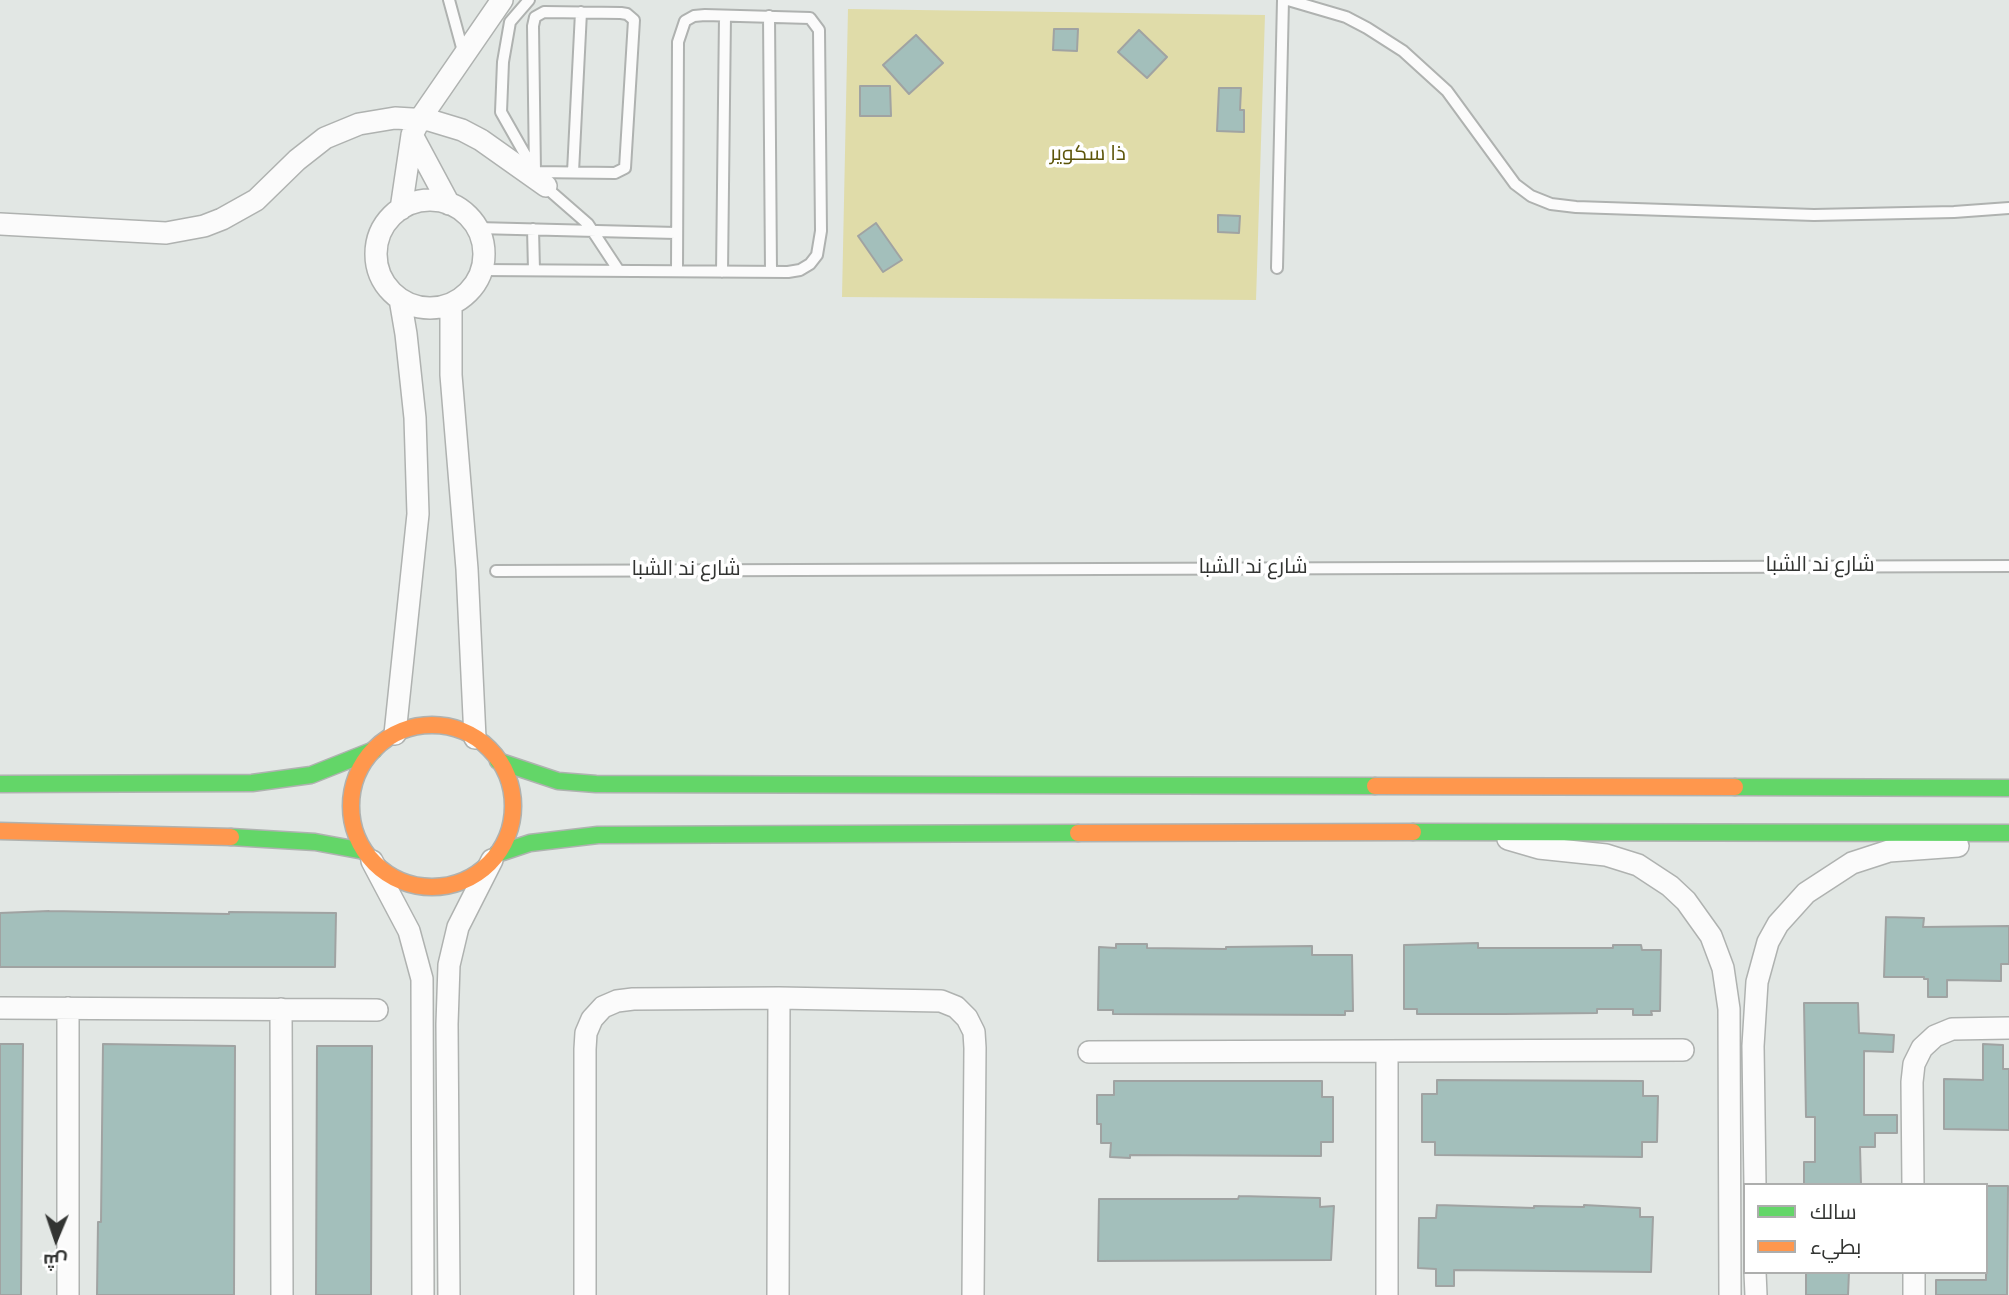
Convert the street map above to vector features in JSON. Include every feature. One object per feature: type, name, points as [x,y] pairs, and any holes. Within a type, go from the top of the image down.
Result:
[{"type":"main road","points":[[414,727],[456,729],[475,738],[498,761],[508,778],[512,797],[512,817],[507,836],[495,857],[475,875],[454,884],[432,887],[410,884],[390,876],[368,856],[356,835],[351,817],[351,799],[362,764],[374,750],[395,734],[414,727]]},
{"type":"main road","points":[[0,783],[252,783],[311,775],[374,750]]},
{"type":"main road","points":[[498,761],[558,781],[596,784],[2009,788]]},
{"type":"main road","points":[[0,831],[276,838],[325,843],[368,856]]},
{"type":"main road","points":[[495,857],[530,844],[598,835],[2003,833]]},
{"type":"street","points":[[401,209],[416,127],[500,1]]},
{"type":"street","points":[[0,224],[166,233],[204,226],[240,210],[271,187],[310,148],[342,130],[376,120],[416,127],[446,124],[481,140],[540,179]]},
{"type":"street","points":[[416,127],[449,204]]},
{"type":"street","points":[[425,201],[449,204],[460,210],[477,228],[483,248],[481,270],[470,290],[451,304],[422,307],[400,299],[386,285],[380,274],[376,250],[384,226],[401,209],[425,201]]},
{"type":"street","points":[[395,734],[418,514],[411,370],[400,299]]},
{"type":"street","points":[[451,304],[452,375],[464,516],[475,738]]},
{"type":"street","points":[[1486,832],[1532,847],[1606,855],[1638,866],[1670,886],[1686,901],[1711,936],[1723,968],[1729,1009],[1730,1295]]},
{"type":"street","points":[[1755,1183],[1754,1046],[1757,982],[1765,952],[1778,924],[1806,893],[1837,871],[1867,856],[1912,848],[1954,847],[2003,833]]},
{"type":"street","points":[[368,856],[409,931],[422,979],[423,1295]]},
{"type":"street","points":[[449,1295],[449,965],[465,911],[495,857]]},
{"type":"street","points":[[585,1295],[584,1049],[586,1033],[592,1019],[603,1007],[617,1000],[779,998],[942,1001],[956,1007],[967,1018],[974,1032],[975,1048],[973,1295]]},
{"type":"street","points":[[778,1295],[779,998]]},
{"type":"street","points":[[0,1008],[377,1010]]},
{"type":"street","points":[[68,1009],[68,1295]]},
{"type":"street","points":[[281,1009],[282,1295]]},
{"type":"street","points":[[1913,1183],[1912,1082],[1914,1065],[1922,1048],[1935,1036],[1952,1029],[2009,1028]]},
{"type":"street","points":[[1089,1052],[1683,1050]]},
{"type":"street","points":[[1387,1051],[1387,1295]]},
{"type":"street","points":[[1730,1241],[1741,1257],[1741,1295]]},
{"type":"street","points":[[1755,1274],[1756,1295]]},
{"type":"street","points":[[1914,1274],[1914,1295]]},
{"type":"lane","points":[[449,0],[464,55]]},
{"type":"lane","points":[[529,0],[510,22],[503,62],[501,112],[540,179],[593,230],[619,271]]},
{"type":"lane","points":[[1277,268],[1286,0],[1346,18],[1403,51],[1447,91],[1515,184],[1531,196],[1550,204],[1814,215],[2009,208]]},
{"type":"lane","points":[[544,12],[627,14],[634,20],[635,26],[625,168],[615,173],[573,172],[540,179],[533,21],[535,17],[544,12]]},
{"type":"lane","points":[[573,172],[581,12]]},
{"type":"lane","points":[[481,270],[771,272],[800,270],[810,264],[817,255],[820,244],[821,193],[819,30],[810,18],[694,16],[685,21],[680,31],[677,271]]},
{"type":"lane","points":[[722,272],[725,16]]},
{"type":"lane","points":[[769,16],[771,272]]},
{"type":"lane","points":[[477,228],[676,233]]},
{"type":"lane","points":[[533,229],[534,270]]},
{"type":"lane","name":"شارع ند الشبا","points":[[496,571],[2009,566]]},
{"type":"green space","name":"ذا سكوير","points":[[848,9],[1265,15],[1256,300],[842,297]]},
{"type":"building","points":[[1054,29],[1078,29],[1077,51],[1053,50]]},
{"type":"building","points":[[1139,30],[1167,57],[1147,78],[1118,52]]},
{"type":"building","points":[[916,35],[943,63],[909,94],[883,65]]},
{"type":"building","points":[[860,86],[890,86],[891,116],[860,116]]},
{"type":"building","points":[[1219,88],[1241,88],[1240,110],[1244,110],[1244,132],[1217,131]]},
{"type":"building","points":[[1218,215],[1240,216],[1239,233],[1218,232]]},
{"type":"building","points":[[876,223],[902,260],[883,272],[858,236]]},
{"type":"building","points":[[0,913],[336,913],[335,967],[0,967]]},
{"type":"building","points":[[1886,917],[1924,918],[1923,927],[2009,926],[2009,964],[2001,964],[2001,981],[1947,980],[1947,997],[1928,997],[1928,979],[1924,977],[1884,977]]},
{"type":"building","points":[[1478,943],[1478,948],[1613,948],[1613,945],[1641,945],[1642,950],[1661,950],[1660,1011],[1651,1011],[1652,1015],[1633,1015],[1633,1009],[1597,1009],[1597,1013],[1417,1014],[1417,1009],[1404,1009],[1404,945]]},
{"type":"building","points":[[1116,944],[1147,944],[1147,948],[1226,949],[1312,946],[1312,955],[1352,955],[1353,1011],[1345,1011],[1345,1015],[1113,1014],[1113,1010],[1098,1010],[1099,947],[1116,948]]},
{"type":"building","points":[[1804,1003],[1858,1003],[1859,1033],[1894,1035],[1893,1052],[1864,1051],[1864,1115],[1897,1115],[1897,1133],[1875,1133],[1875,1147],[1860,1147],[1861,1183],[1804,1183],[1804,1162],[1815,1162],[1815,1117],[1806,1117]]},
{"type":"building","points":[[0,1044],[23,1044],[21,1295],[0,1295]]},
{"type":"building","points":[[103,1044],[235,1046],[234,1295],[97,1295],[98,1222],[101,1222]]},
{"type":"building","points":[[1983,1044],[2003,1045],[2003,1069],[2009,1069],[2009,1130],[1944,1129],[1944,1079],[1983,1080]]},
{"type":"building","points":[[317,1046],[372,1046],[371,1295],[316,1295]]},
{"type":"building","points":[[1437,1080],[1643,1081],[1643,1096],[1658,1096],[1657,1142],[1642,1142],[1642,1157],[1435,1155],[1435,1142],[1422,1142],[1422,1094],[1437,1094]]},
{"type":"building","points":[[1114,1081],[1322,1081],[1322,1097],[1333,1097],[1333,1142],[1321,1142],[1321,1156],[1110,1157],[1111,1143],[1101,1143],[1101,1124],[1097,1124],[1097,1095],[1114,1095]]},
{"type":"building","points":[[1988,1186],[2008,1186],[2007,1295],[1936,1295],[1936,1280],[1986,1280]]},
{"type":"building","points":[[1239,1196],[1320,1198],[1320,1207],[1334,1206],[1331,1260],[1098,1261],[1099,1199],[1238,1199]]},
{"type":"building","points":[[1437,1205],[1534,1208],[1584,1205],[1640,1208],[1640,1217],[1653,1217],[1651,1272],[1454,1270],[1454,1286],[1436,1286],[1436,1269],[1418,1268],[1419,1218],[1436,1218]]},
{"type":"building","points":[[1806,1274],[1849,1274],[1848,1295],[1806,1295]]},
{"type":"traffic: fast","points":[[0,784],[252,783],[311,775],[374,750]]},
{"type":"traffic: fast","points":[[498,761],[558,781],[596,784],[1375,786]]},
{"type":"traffic: fast","points":[[1735,787],[2009,788]]},
{"type":"traffic: fast","points":[[1413,832],[2009,833]]},
{"type":"traffic: fast","points":[[497,854],[530,843],[598,835],[1078,833]]},
{"type":"traffic: fast","points":[[231,837],[315,842],[364,851]]},
{"type":"traffic: slow","points":[[432,725],[463,732],[489,749],[506,775],[513,806],[506,837],[489,863],[463,880],[432,887],[401,880],[375,863],[358,837],[351,806],[358,775],[375,749],[401,732],[432,725]]},
{"type":"traffic: slow","points":[[1375,786],[1735,787]]},
{"type":"traffic: slow","points":[[0,831],[231,837]]},
{"type":"traffic: slow","points":[[1078,833],[1413,832]]}]
